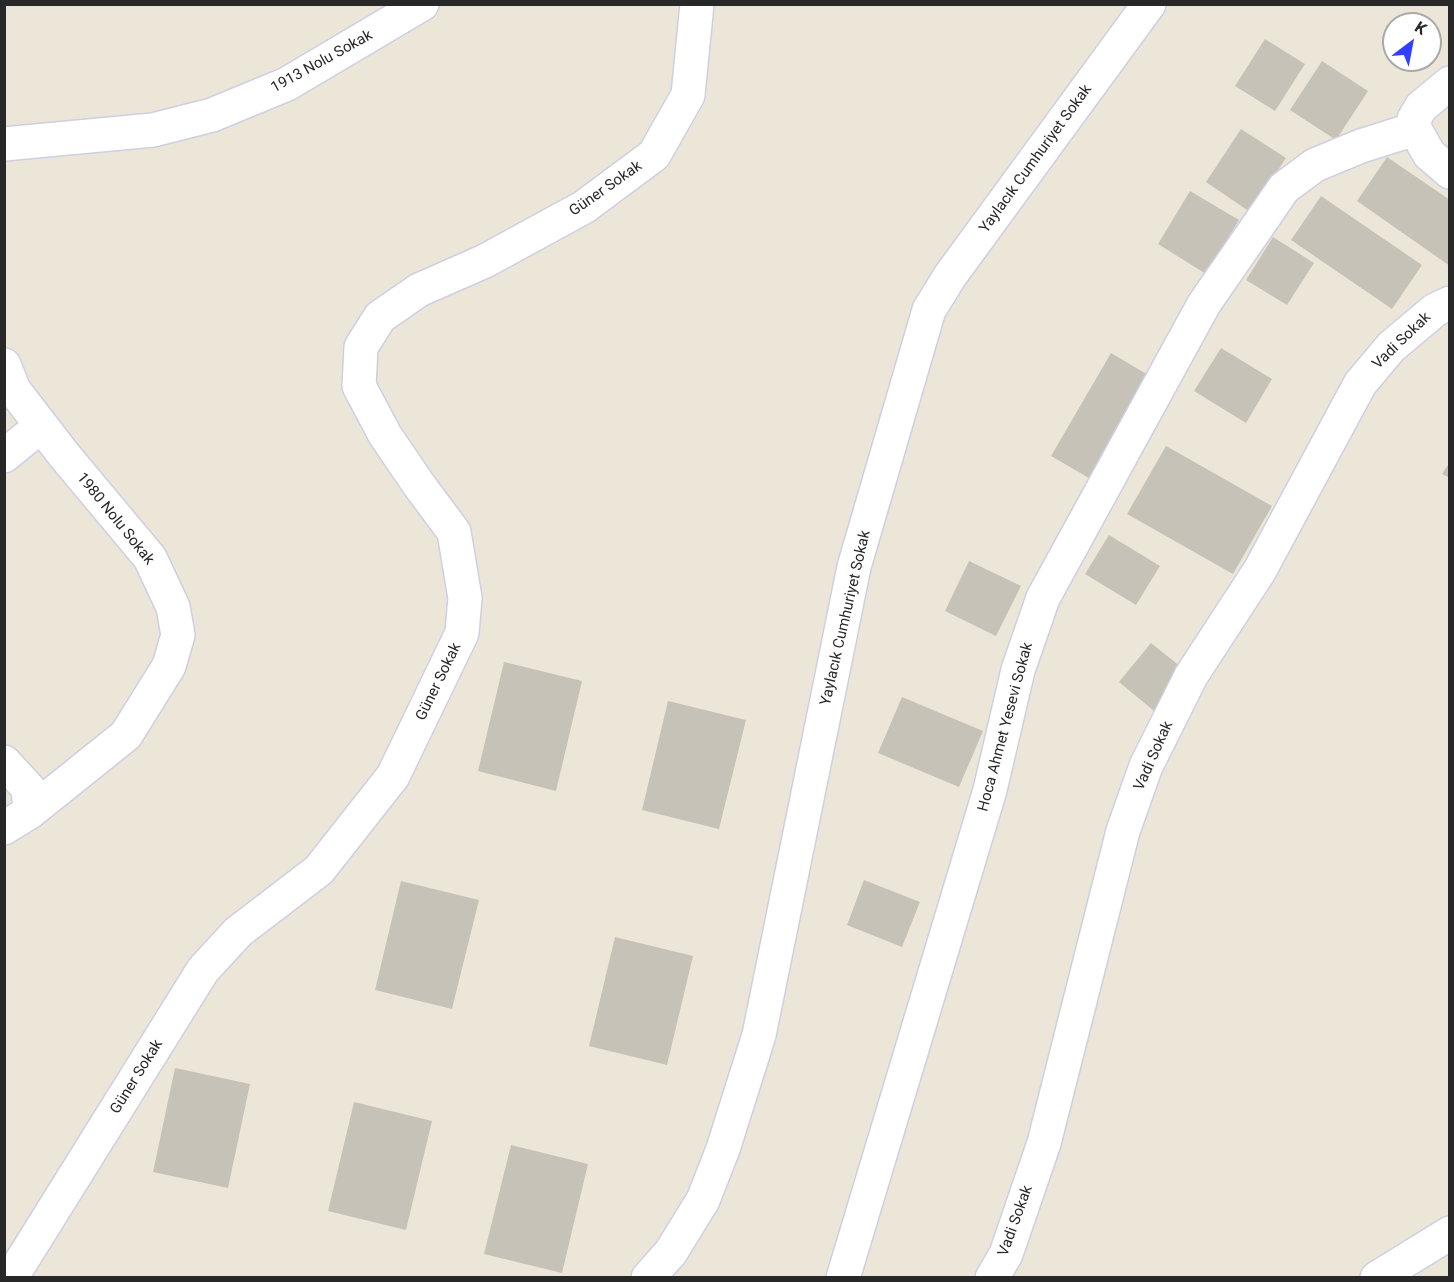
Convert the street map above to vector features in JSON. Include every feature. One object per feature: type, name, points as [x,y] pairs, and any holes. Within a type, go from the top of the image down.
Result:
[{"type":"street","name":"1913 Nolu Sokak","points":[[4,144],[153,130],[212,115],[287,84],[423,4]]},
{"type":"street","name":"Güner Sokak","points":[[11,1278],[203,970],[238,932],[320,870],[393,776],[462,633],[465,597],[454,532],[385,435],[359,386],[361,347],[380,317],[419,290],[485,261],[584,207],[654,155],[688,95],[697,4]]},
{"type":"street","name":"Yaylacık Cumhuriyet Sokak","points":[[648,1278],[671,1252],[703,1200],[723,1149],[759,1035],[854,567],[929,310],[950,276],[1149,4]]},
{"type":"street","points":[[1449,83],[1421,107],[1414,119],[1414,129],[1429,154],[1449,172]]},
{"type":"street","name":"Hoca Ahmet Yesevi Sokak","points":[[843,1278],[990,790],[1018,670],[1043,598],[1204,304],[1284,188],[1315,165],[1361,146],[1414,129]]},
{"type":"street","name":"Vadi Sokak","points":[[992,1278],[1006,1254],[1044,1143],[1123,831],[1146,766],[1191,676],[1260,570],[1360,384],[1391,347],[1435,310],[1449,303]]},
{"type":"street","name":"1980 Nolu Sokak","points":[[4,365],[14,390],[64,455],[150,558],[173,607],[178,635],[169,666],[126,735],[17,820]]},
{"type":"street","points":[[4,456],[42,426]]},
{"type":"street","points":[[4,762],[28,788],[17,820]]},
{"type":"street","points":[[1377,1278],[1449,1233]]},
{"type":"building","points":[[1265,39],[1305,64],[1275,111],[1235,86]]},
{"type":"building","points":[[1322,61],[1368,91],[1336,140],[1290,110]]},
{"type":"building","points":[[1241,129],[1286,158],[1250,212],[1206,182]]},
{"type":"building","points":[[1387,157],[1450,200],[1450,266],[1357,201]]},
{"type":"building","points":[[1190,191],[1239,220],[1206,274],[1158,244]]},
{"type":"building","points":[[1321,196],[1422,265],[1392,309],[1291,240]]},
{"type":"building","points":[[1273,237],[1314,263],[1287,305],[1246,280]]},
{"type":"building","points":[[1221,348],[1272,379],[1246,423],[1194,391]]},
{"type":"building","points":[[1111,353],[1155,379],[1096,482],[1051,456]]},
{"type":"building","points":[[1166,446],[1272,506],[1233,574],[1127,514]]},
{"type":"building","points":[[1450,462],[1450,478],[1442,474]]},
{"type":"building","points":[[1109,535],[1160,566],[1136,605],[1085,574]]},
{"type":"building","points":[[969,561],[1021,586],[996,636],[945,611]]},
{"type":"building","points":[[1151,643],[1191,675],[1159,715],[1119,682]]},
{"type":"building","points":[[504,662],[582,681],[556,791],[478,771]]},
{"type":"building","points":[[902,697],[983,731],[959,787],[878,753]]},
{"type":"building","points":[[668,701],[746,720],[719,829],[642,810]]},
{"type":"building","points":[[864,880],[920,902],[902,947],[847,925]]},
{"type":"building","points":[[401,881],[479,900],[452,1009],[375,990]]},
{"type":"building","points":[[615,937],[693,956],[667,1065],[589,1046]]},
{"type":"building","points":[[175,1068],[250,1084],[228,1188],[153,1172]]},
{"type":"building","points":[[354,1102],[432,1121],[406,1230],[328,1211]]},
{"type":"building","points":[[511,1145],[588,1164],[562,1273],[484,1254]]}]
